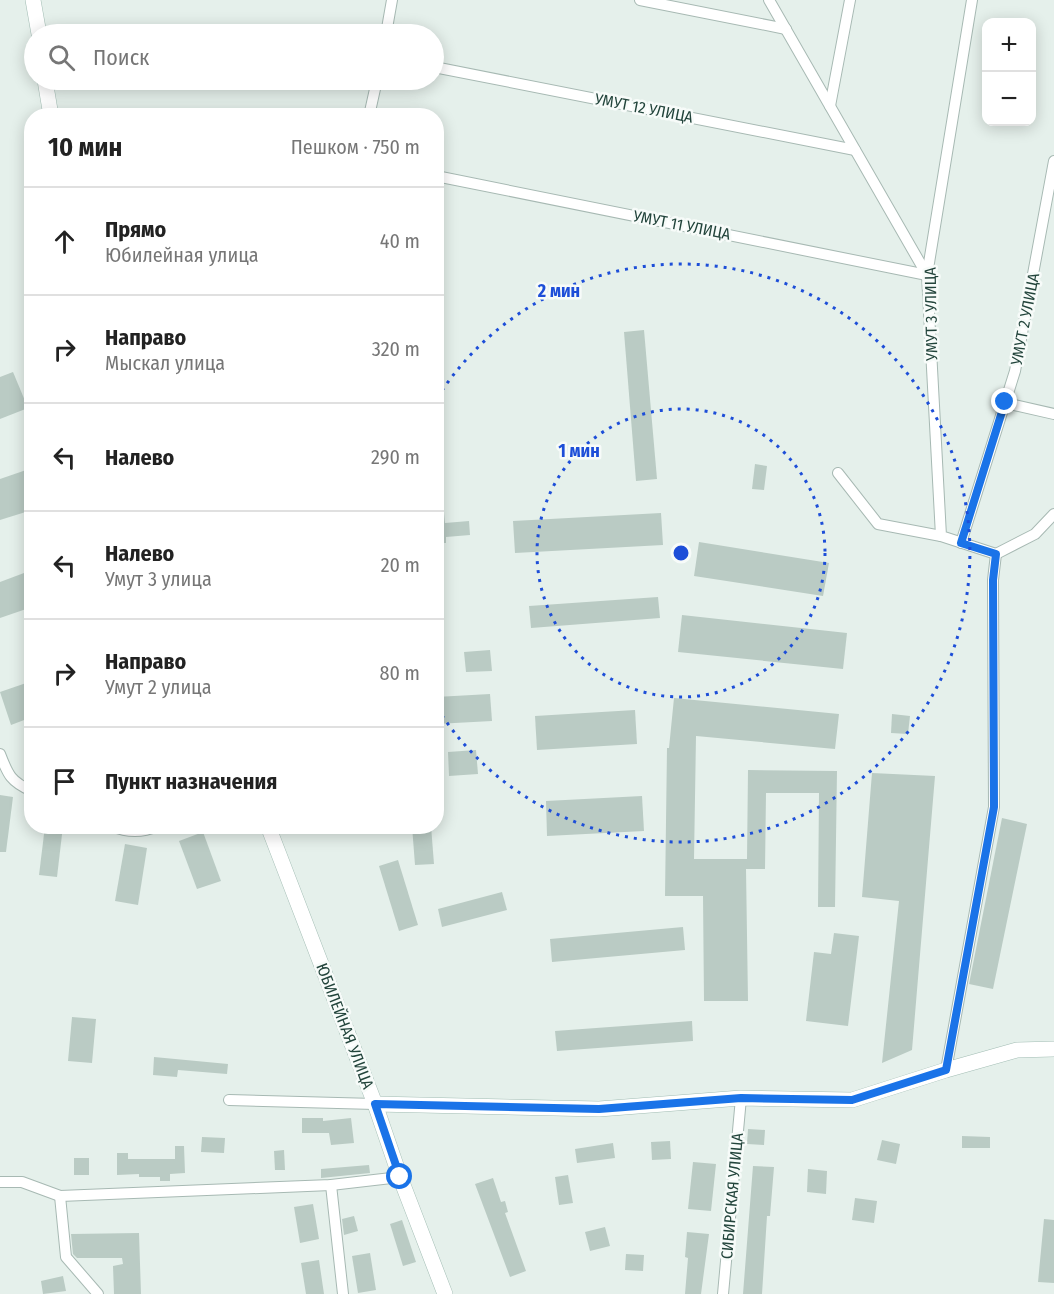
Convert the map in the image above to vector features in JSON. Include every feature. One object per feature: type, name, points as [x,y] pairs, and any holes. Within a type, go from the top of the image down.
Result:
[{"type":"street","points":[[33,0],[37,24]]},
{"type":"street","points":[[388,24],[392,0]]},
{"type":"street","points":[[640,0],[786,29]]},
{"type":"street","points":[[769,0],[927,275]]},
{"type":"street","points":[[830,106],[850,0]]},
{"type":"street","name":"УМУТ 3 УЛИЦА","points":[[941,536],[927,275],[972,0]]},
{"type":"street","name":"УМУТ 12 УЛИЦА","points":[[444,69],[855,150]]},
{"type":"street","points":[[47,90],[50,108]]},
{"type":"street","points":[[371,108],[375,90]]},
{"type":"street","name":"УМУТ 2 УЛИЦА","points":[[961,543],[1015,371],[1054,161]]},
{"type":"street","name":"УМУТ 11 УЛИЦА","points":[[444,178],[927,275]]},
{"type":"street","points":[[1005,402],[1054,414]]},
{"type":"street","points":[[838,473],[878,524],[941,536],[996,554],[1035,534],[1054,514]]},
{"type":"street","points":[[946,1070],[994,807],[993,580],[996,554]]},
{"type":"street","points":[[0,754],[8,775],[16,784],[24,788]]},
{"type":"street","name":"ЮБИЛЕЙНАЯ УЛИЦА","points":[[271,834],[445,1294]]},
{"type":"street","points":[[230,1100],[599,1109],[741,1098],[852,1100],[1017,1050],[1054,1049]]},
{"type":"street","name":"СИБИРСКАЯ УЛИЦА","points":[[723,1294],[741,1098]]},
{"type":"street","points":[[0,1182],[22,1182],[60,1196],[331,1185],[400,1177]]},
{"type":"street","points":[[331,1185],[343,1294]]},
{"type":"street","points":[[60,1196],[66,1257],[98,1294]]},
{"type":"building","points":[[644,330],[657,479],[636,481],[624,332]]},
{"type":"building","points":[[13,372],[24,398],[24,410],[0,419],[0,377]]},
{"type":"building","points":[[755,464],[767,466],[764,490],[752,489]]},
{"type":"building","points":[[24,471],[24,512],[0,520],[0,479]]},
{"type":"building","points":[[444,513],[445,523],[469,521],[470,535],[446,537],[446,543],[444,543]]},
{"type":"building","points":[[661,513],[663,545],[515,553],[513,521]]},
{"type":"building","points":[[699,542],[829,563],[823,596],[694,576]]},
{"type":"building","points":[[24,573],[24,610],[0,618],[0,582]]},
{"type":"building","points":[[658,597],[660,618],[531,628],[529,606]]},
{"type":"building","points":[[682,615],[847,633],[843,669],[678,652]]},
{"type":"building","points":[[490,650],[492,671],[466,672],[464,652]]},
{"type":"building","points":[[24,684],[24,720],[11,725],[0,692]]},
{"type":"building","points":[[490,694],[492,721],[444,724],[444,697]]},
{"type":"building","points":[[674,698],[839,714],[835,749],[696,736],[694,859],[747,859],[748,770],[837,771],[835,907],[818,907],[819,793],[766,793],[765,869],[746,869],[748,1001],[704,1001],[703,896],[665,896],[667,748],[669,748]]},
{"type":"building","points":[[635,710],[637,744],[537,750],[535,716]]},
{"type":"building","points":[[892,714],[910,716],[908,734],[891,733]]},
{"type":"building","points":[[476,750],[478,774],[449,776],[448,752]]},
{"type":"building","points":[[872,773],[935,776],[912,1050],[882,1063],[899,901],[862,897]]},
{"type":"building","points":[[0,795],[13,797],[6,852],[0,852]]},
{"type":"building","points":[[642,796],[644,831],[547,836],[546,801]]},
{"type":"building","points":[[1002,818],[1027,824],[993,989],[969,984]]},
{"type":"building","points":[[44,834],[62,834],[57,877],[39,875]]},
{"type":"building","points":[[204,834],[221,881],[197,889],[179,841]]},
{"type":"building","points":[[413,834],[432,834],[434,864],[415,865]]},
{"type":"building","points":[[125,844],[147,848],[138,905],[115,901]]},
{"type":"building","points":[[398,860],[418,925],[399,931],[379,866]]},
{"type":"building","points":[[502,892],[507,910],[442,927],[438,909]]},
{"type":"building","points":[[683,927],[685,950],[552,962],[550,939]]},
{"type":"building","points":[[834,933],[859,936],[848,1026],[806,1021],[814,952],[831,954]]},
{"type":"building","points":[[72,1017],[96,1019],[92,1063],[68,1061]]},
{"type":"building","points":[[692,1021],[693,1041],[557,1051],[555,1031]]},
{"type":"building","points":[[154,1057],[228,1064],[227,1074],[178,1070],[177,1077],[153,1075]]},
{"type":"building","points":[[302,1118],[323,1118],[323,1121],[351,1118],[354,1143],[331,1145],[329,1133],[302,1133]]},
{"type":"building","points":[[748,1129],[765,1130],[764,1145],[747,1144]]},
{"type":"building","points":[[962,1136],[990,1137],[990,1148],[962,1148]]},
{"type":"building","points":[[202,1137],[225,1138],[224,1153],[201,1152]]},
{"type":"building","points":[[882,1140],[900,1144],[896,1164],[877,1160]]},
{"type":"building","points":[[670,1141],[671,1159],[652,1160],[651,1142]]},
{"type":"building","points":[[613,1143],[615,1158],[577,1163],[575,1149]]},
{"type":"building","points":[[175,1146],[184,1146],[185,1173],[170,1174],[170,1181],[160,1181],[160,1177],[139,1177],[139,1174],[117,1175],[117,1153],[128,1153],[128,1159],[175,1159]]},
{"type":"building","points":[[284,1150],[285,1170],[275,1170],[274,1151]]},
{"type":"building","points":[[74,1158],[89,1158],[89,1175],[74,1175]]},
{"type":"building","points":[[693,1162],[716,1164],[711,1211],[688,1209]]},
{"type":"building","points":[[369,1165],[370,1173],[321,1178],[321,1169]]},
{"type":"building","points":[[753,1166],[774,1167],[770,1216],[767,1216],[762,1294],[743,1294]]},
{"type":"building","points":[[808,1169],[827,1171],[826,1194],[807,1192]]},
{"type":"building","points":[[568,1175],[573,1203],[559,1205],[555,1177]]},
{"type":"building","points":[[493,1178],[501,1202],[505,1201],[508,1212],[505,1213],[526,1271],[510,1277],[475,1184]]},
{"type":"building","points":[[855,1198],[877,1201],[874,1223],[852,1220]]},
{"type":"building","points":[[313,1204],[319,1239],[300,1243],[294,1207]]},
{"type":"building","points":[[354,1216],[358,1231],[344,1235],[342,1219]]},
{"type":"building","points":[[1044,1219],[1054,1220],[1054,1283],[1038,1282]]},
{"type":"building","points":[[402,1220],[416,1262],[403,1266],[390,1224]]},
{"type":"building","points":[[605,1227],[610,1246],[590,1251],[585,1232]]},
{"type":"building","points":[[687,1232],[709,1234],[701,1294],[685,1294],[688,1258],[685,1257]]},
{"type":"building","points":[[139,1233],[141,1294],[114,1294],[113,1266],[123,1264],[122,1258],[77,1258],[73,1254],[71,1234]]},
{"type":"building","points":[[370,1253],[376,1290],[358,1293],[352,1256]]},
{"type":"building","points":[[626,1254],[644,1255],[643,1271],[625,1270]]},
{"type":"building","points":[[319,1260],[324,1294],[306,1294],[301,1263]]},
{"type":"building","points":[[63,1276],[66,1291],[43,1294],[41,1281]]},
{"type":"route","points":[[400,1177],[375,1104],[599,1109],[741,1098],[852,1100],[946,1070],[994,807],[993,580],[996,554],[961,543],[1005,402]]}]
